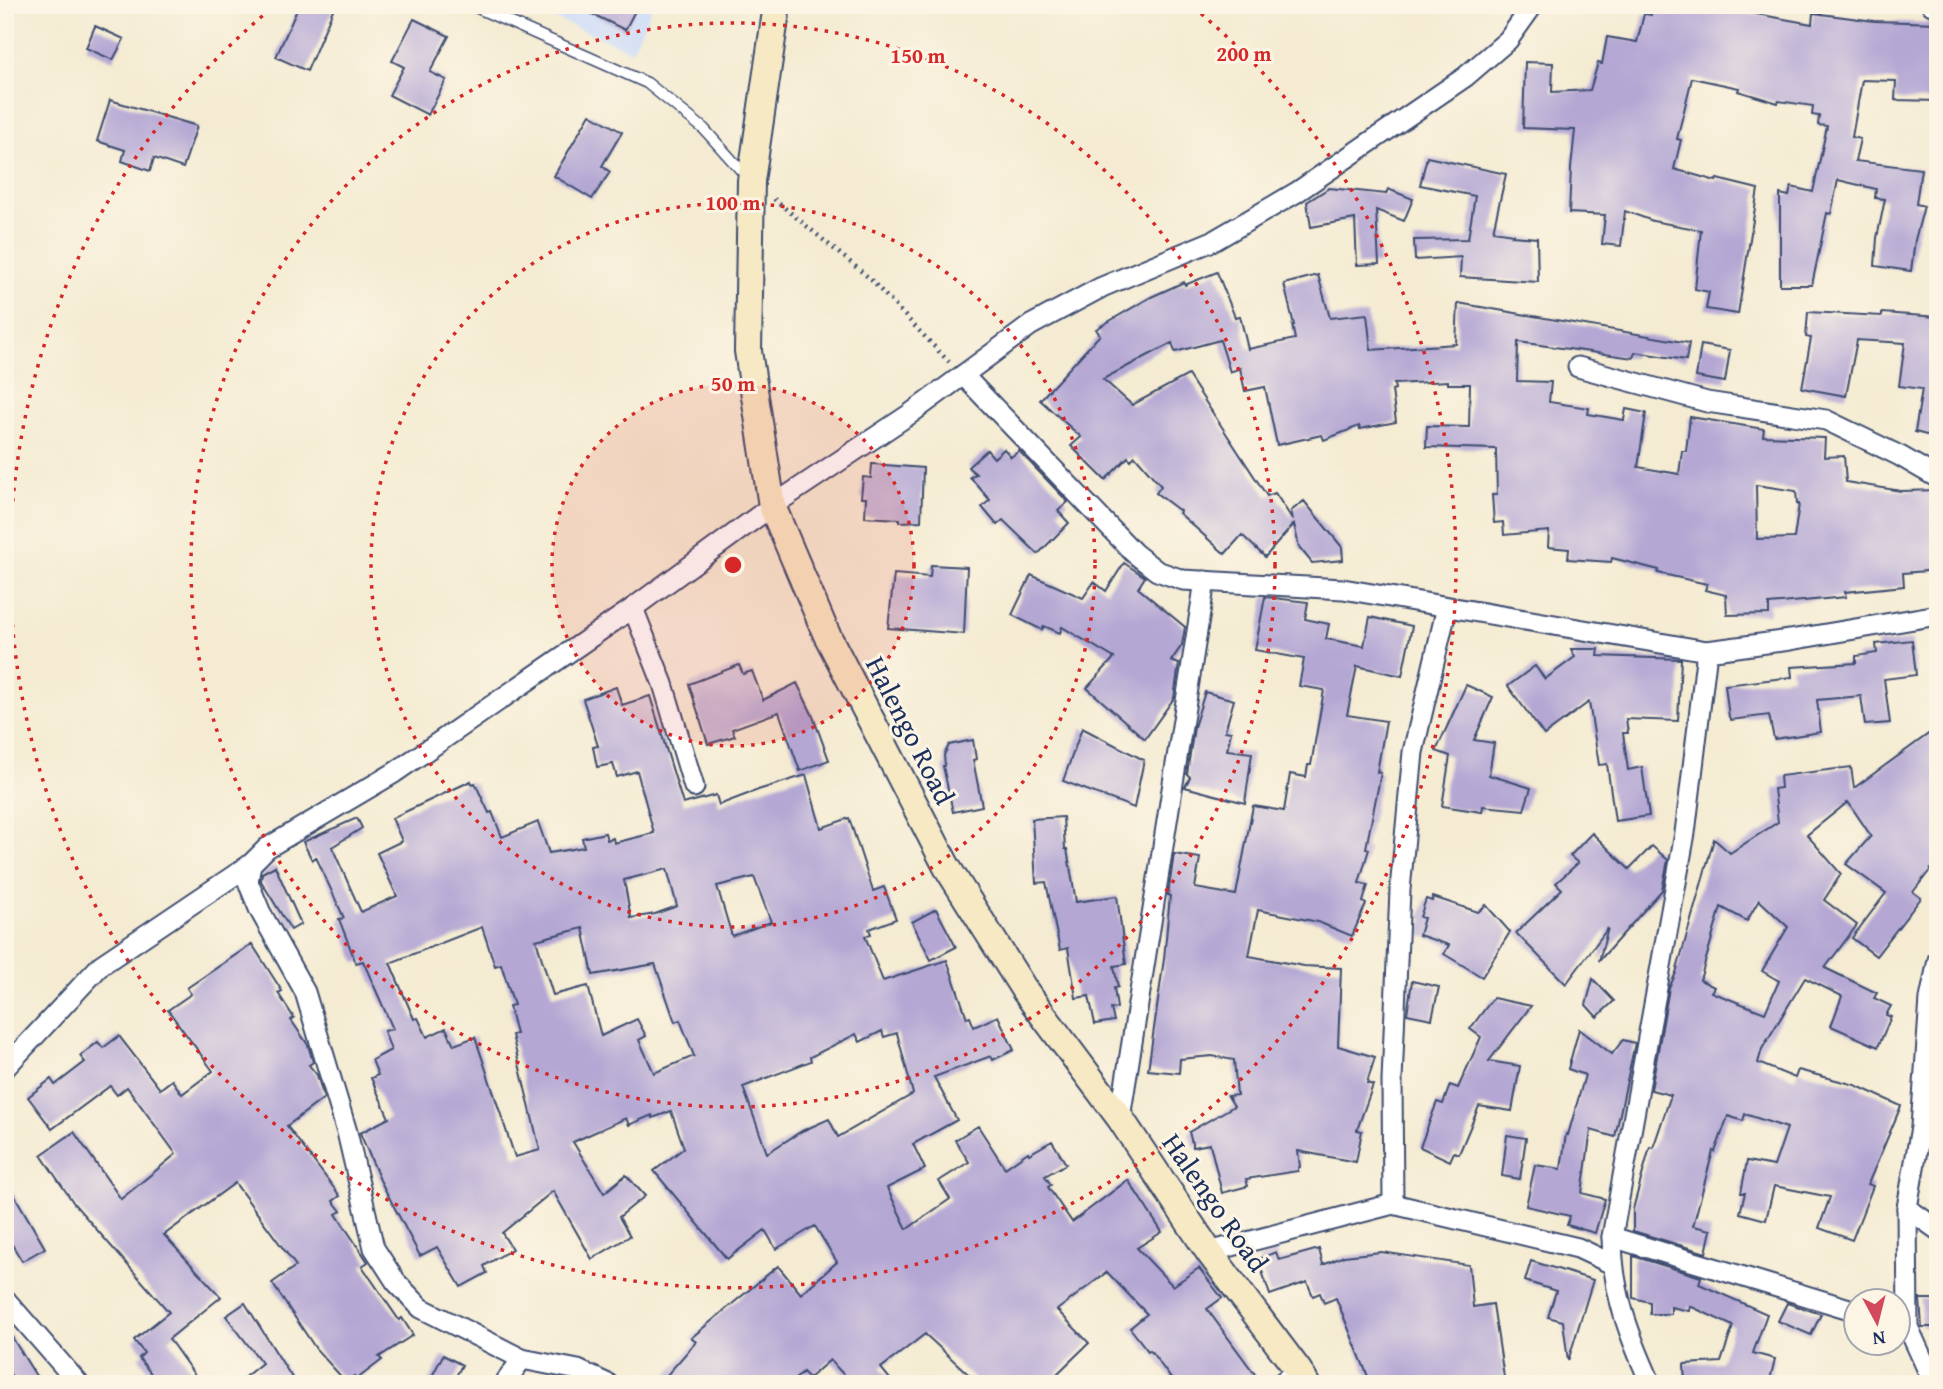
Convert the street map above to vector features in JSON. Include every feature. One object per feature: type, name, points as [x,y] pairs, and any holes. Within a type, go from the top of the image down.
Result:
[{"type":"street","name":"Halengo Road","points":[[778,5],[751,181],[748,351],[772,506],[826,633],[947,867],[1025,991],[1120,1118],[1295,1379]]},
{"type":"street","points":[[5,1068],[102,965],[251,864],[267,848],[394,773],[633,608],[772,506],[1031,325],[1102,287],[1215,240],[1297,192],[1465,77],[1508,40],[1533,5]]},
{"type":"street","points":[[1933,5],[1938,6]]},
{"type":"street","points":[[1578,367],[1707,402],[1826,420],[1938,478]]},
{"type":"street","points":[[963,375],[1134,553],[1157,571],[1183,580],[1343,589],[1707,651],[1938,615]]},
{"type":"street","points":[[1120,1118],[1205,581]]},
{"type":"street","points":[[1393,1204],[1392,1082],[1400,890],[1412,752],[1447,607]]},
{"type":"street","points":[[633,608],[663,684],[694,787]]},
{"type":"street","points":[[1651,1384],[1620,1310],[1612,1264],[1612,1237],[1685,833],[1707,651]]},
{"type":"street","points":[[251,864],[248,882],[260,911],[305,992],[347,1132],[374,1248],[396,1282],[421,1308],[522,1359],[578,1370],[608,1384]]},
{"type":"street","points":[[1904,1288],[1907,1208],[1929,1128],[1930,999],[1938,960]]},
{"type":"street","points":[[1209,1252],[1393,1204],[1578,1248],[1612,1264]]},
{"type":"street","points":[[1907,1208],[1938,1230]]},
{"type":"street","points":[[1612,1237],[1842,1307]]},
{"type":"street","points":[[5,1300],[79,1384]]},
{"type":"street","points":[[1912,1343],[1934,1384]]},
{"type":"street","points":[[504,1384],[522,1359]]},
{"type":"lane","points":[[471,5],[647,83],[704,129],[751,181]]},
{"type":"path","points":[[751,181],[868,277],[963,375]]},
{"type":"shaded area","points":[[522,5],[653,5],[632,51]]},
{"type":"building","points":[[299,5],[335,5],[307,71],[276,57]]},
{"type":"building","points":[[574,5],[638,5],[625,30]]},
{"type":"building","points":[[1653,5],[1707,5],[1812,24],[1813,13],[1874,21],[1938,23],[1938,101],[1895,100],[1896,81],[1862,80],[1852,137],[1860,139],[1855,161],[1921,169],[1916,204],[1924,206],[1915,240],[1911,271],[1875,266],[1877,238],[1885,199],[1875,198],[1876,189],[1838,180],[1831,214],[1827,213],[1812,285],[1780,285],[1780,194],[1789,196],[1791,187],[1813,192],[1827,126],[1818,125],[1819,116],[1812,115],[1813,106],[1778,103],[1738,91],[1739,88],[1692,78],[1677,139],[1681,140],[1674,169],[1758,189],[1738,314],[1706,309],[1709,292],[1695,289],[1701,230],[1653,221],[1625,211],[1621,246],[1602,244],[1605,215],[1569,213],[1575,130],[1523,128],[1525,62],[1553,63],[1552,92],[1590,90],[1598,63],[1602,64],[1607,37],[1637,42],[1644,14],[1651,15]]},
{"type":"building","points":[[414,19],[449,36],[430,72],[446,80],[428,115],[389,95],[404,67],[392,61]]},
{"type":"building","points":[[95,26],[124,39],[113,60],[86,48]]},
{"type":"building","points":[[110,100],[197,126],[183,168],[154,158],[150,171],[122,161],[125,150],[97,141]]},
{"type":"building","points":[[590,114],[622,132],[602,166],[610,172],[592,199],[554,176]]},
{"type":"building","points":[[1427,157],[1506,174],[1493,231],[1537,238],[1538,282],[1460,277],[1461,257],[1415,260],[1414,240],[1468,239],[1475,196],[1420,185]]},
{"type":"building","points":[[1329,188],[1386,194],[1388,189],[1413,199],[1404,221],[1376,210],[1379,264],[1357,265],[1355,219],[1311,227],[1307,202]]},
{"type":"building","points":[[1217,272],[1235,317],[1240,316],[1248,349],[1295,339],[1284,284],[1318,275],[1330,318],[1367,314],[1371,350],[1456,344],[1458,303],[1689,343],[1686,360],[1635,352],[1633,358],[1518,342],[1517,381],[1551,382],[1549,402],[1589,408],[1588,414],[1624,420],[1626,409],[1646,413],[1638,467],[1679,474],[1682,451],[1686,451],[1690,417],[1764,429],[1763,436],[1825,438],[1824,457],[1844,456],[1846,482],[1901,491],[1938,490],[1938,570],[1903,573],[1904,586],[1845,592],[1846,597],[1769,604],[1769,614],[1727,615],[1726,595],[1705,590],[1707,584],[1658,573],[1659,570],[1612,558],[1611,562],[1568,559],[1569,549],[1548,547],[1549,531],[1504,535],[1503,522],[1494,523],[1492,495],[1497,495],[1496,449],[1426,447],[1427,426],[1469,427],[1470,384],[1448,384],[1448,381],[1394,384],[1395,389],[1392,390],[1396,422],[1360,429],[1359,426],[1324,440],[1322,435],[1277,445],[1265,387],[1245,391],[1240,368],[1230,372],[1220,340],[1175,352],[1172,343],[1103,379],[1132,405],[1188,375],[1267,496],[1275,493],[1293,520],[1291,511],[1304,501],[1342,547],[1343,560],[1312,563],[1299,547],[1294,524],[1265,557],[1242,535],[1225,554],[1179,513],[1180,511],[1156,493],[1161,486],[1135,456],[1131,460],[1128,457],[1105,480],[1071,446],[1081,437],[1040,400],[1100,335],[1096,329],[1151,297],[1184,282],[1185,285]],"holes":[[[1756,485],[1796,491],[1799,504],[1794,538],[1757,539]]]},
{"type":"building","points":[[1808,312],[1938,317],[1938,438],[1915,432],[1922,389],[1899,386],[1905,343],[1857,340],[1846,396],[1802,388],[1811,338],[1806,337]]},
{"type":"building","points":[[1701,345],[1730,350],[1725,382],[1696,377]]},
{"type":"building","points":[[1004,449],[1011,457],[1019,451],[1068,502],[1058,511],[1069,523],[1038,554],[1003,520],[997,525],[982,507],[990,500],[970,477],[976,474],[968,467],[987,450],[994,458]]},
{"type":"building","points":[[872,464],[923,468],[921,521],[900,522],[900,519],[865,517],[866,498],[861,498],[863,477],[871,478]]},
{"type":"building","points":[[1124,563],[1145,577],[1138,588],[1185,627],[1182,645],[1171,661],[1179,664],[1174,698],[1145,739],[1087,688],[1114,658],[1062,627],[1060,633],[1044,626],[1042,630],[1012,615],[1031,575],[1083,598],[1094,582],[1106,591]]},
{"type":"building","points":[[931,565],[967,567],[964,634],[888,628],[894,574],[930,577]]},
{"type":"building","points":[[1265,597],[1308,602],[1305,619],[1329,624],[1326,639],[1364,646],[1370,617],[1412,626],[1402,676],[1357,666],[1347,715],[1386,721],[1377,772],[1381,773],[1366,848],[1369,849],[1359,883],[1368,885],[1363,902],[1366,904],[1352,936],[1318,922],[1258,910],[1249,956],[1304,966],[1341,968],[1338,1046],[1375,1057],[1367,1083],[1373,1085],[1357,1130],[1362,1131],[1356,1162],[1298,1151],[1298,1171],[1246,1179],[1248,1186],[1222,1193],[1210,1144],[1193,1147],[1189,1132],[1234,1106],[1228,1096],[1237,1095],[1234,1060],[1212,1056],[1180,1059],[1179,1073],[1148,1070],[1164,959],[1174,854],[1200,858],[1195,888],[1236,895],[1253,806],[1284,811],[1290,774],[1306,777],[1308,765],[1311,765],[1324,690],[1299,686],[1304,659],[1255,650]]},
{"type":"building","points":[[1912,640],[1916,675],[1884,679],[1890,723],[1865,725],[1861,696],[1817,700],[1821,732],[1774,739],[1769,715],[1731,720],[1729,717],[1725,685],[1792,677],[1791,667],[1856,663],[1856,656],[1877,653],[1876,644]]},
{"type":"building","points":[[1571,649],[1599,649],[1598,656],[1681,659],[1678,721],[1626,719],[1628,733],[1623,733],[1628,770],[1642,767],[1649,816],[1615,821],[1607,764],[1599,765],[1589,702],[1544,735],[1508,686],[1535,666],[1545,679],[1575,657]]},
{"type":"building","points":[[739,665],[743,674],[752,671],[763,700],[797,683],[829,760],[800,771],[779,712],[732,729],[735,736],[708,744],[689,684]]},
{"type":"building","points":[[1466,685],[1493,697],[1474,740],[1494,743],[1489,775],[1531,788],[1524,810],[1483,806],[1482,812],[1442,806],[1450,756],[1436,751]]},
{"type":"building","points":[[616,687],[622,705],[650,696],[683,804],[716,795],[719,805],[806,775],[821,828],[849,818],[873,891],[884,887],[896,919],[869,929],[871,934],[865,936],[883,981],[947,960],[967,1018],[970,1017],[974,1027],[998,1016],[1014,1050],[993,1060],[991,1056],[934,1077],[957,1120],[913,1144],[925,1169],[887,1188],[907,1229],[950,1199],[939,1181],[969,1162],[955,1140],[978,1126],[1005,1168],[1028,1152],[1029,1154],[1052,1141],[1066,1164],[1045,1176],[1051,1185],[1048,1187],[1072,1222],[1128,1180],[1162,1232],[1137,1248],[1173,1286],[1199,1268],[1222,1298],[1207,1309],[1262,1384],[1175,1384],[1130,1328],[1147,1314],[1107,1272],[1057,1310],[1089,1343],[1056,1375],[1062,1384],[979,1384],[925,1334],[881,1368],[894,1384],[852,1384],[830,1360],[809,1378],[803,1372],[790,1384],[659,1384],[696,1342],[691,1338],[778,1266],[801,1294],[837,1262],[815,1226],[776,1249],[765,1230],[727,1259],[654,1171],[684,1148],[671,1111],[653,1118],[652,1115],[629,1125],[626,1118],[573,1142],[604,1193],[626,1175],[645,1196],[619,1217],[630,1236],[592,1259],[553,1191],[502,1233],[512,1249],[484,1266],[487,1273],[461,1287],[437,1247],[420,1256],[380,1180],[360,1133],[389,1118],[371,1078],[378,1075],[372,1060],[391,1050],[384,1031],[393,1029],[363,961],[356,963],[339,919],[344,918],[316,857],[312,860],[303,842],[357,818],[362,828],[332,847],[361,912],[397,896],[377,853],[402,841],[392,818],[471,781],[472,784],[475,783],[489,813],[492,812],[502,837],[538,822],[549,853],[584,847],[582,838],[605,833],[607,840],[613,838],[614,843],[654,833],[637,771],[617,777],[613,764],[597,767],[593,747],[598,746],[583,699]],"holes":[[[667,869],[677,906],[655,914],[631,918],[624,880]],[[754,877],[771,922],[732,936],[717,886]],[[482,927],[495,966],[501,964],[514,1005],[509,1006],[516,1034],[512,1035],[540,1150],[515,1157],[475,1037],[454,1045],[446,1028],[427,1037],[418,1018],[414,1019],[390,963]],[[583,928],[593,975],[655,964],[675,1022],[680,1020],[694,1056],[654,1073],[639,1040],[646,1036],[637,1019],[601,1036],[588,986],[553,995],[536,940]],[[882,1031],[884,1037],[897,1033],[913,1094],[838,1137],[829,1119],[802,1131],[767,1153],[743,1087],[811,1061],[810,1057],[856,1034],[860,1042]]]},
{"type":"building","points":[[1205,692],[1234,700],[1225,731],[1231,732],[1227,750],[1252,753],[1245,803],[1185,787],[1190,777],[1187,774],[1194,727]]},
{"type":"building","points":[[1938,727],[1938,860],[1913,892],[1921,898],[1876,956],[1852,938],[1886,893],[1846,864],[1871,836],[1848,802],[1807,835],[1841,874],[1824,900],[1857,925],[1825,968],[1877,993],[1874,998],[1891,1006],[1886,1015],[1891,1017],[1878,1047],[1831,1026],[1842,996],[1805,978],[1762,1049],[1758,1063],[1795,1078],[1798,1070],[1855,1085],[1901,1106],[1868,1184],[1873,1186],[1852,1240],[1819,1228],[1830,1197],[1774,1186],[1766,1220],[1740,1213],[1745,1193],[1741,1193],[1747,1161],[1774,1166],[1787,1128],[1745,1114],[1743,1121],[1728,1116],[1715,1152],[1713,1151],[1693,1226],[1711,1230],[1706,1253],[1633,1231],[1633,1209],[1650,1147],[1653,1148],[1671,1095],[1651,1090],[1669,988],[1676,973],[1714,839],[1730,853],[1778,822],[1774,789],[1781,788],[1780,776],[1851,767],[1854,788]],"holes":[[[1759,900],[1788,927],[1762,971],[1779,981],[1765,1013],[1711,992],[1714,987],[1700,980],[1721,907],[1747,921]]]},
{"type":"building","points":[[1082,728],[1144,760],[1134,808],[1063,781]]},
{"type":"building","points":[[973,740],[976,759],[973,760],[982,806],[953,812],[943,766],[944,755],[949,745]]},
{"type":"building","points":[[1063,817],[1065,849],[1076,902],[1117,896],[1126,964],[1114,966],[1118,987],[1114,988],[1117,1008],[1111,1009],[1114,1021],[1095,1024],[1089,996],[1076,998],[1068,948],[1060,950],[1046,882],[1036,883],[1032,819]]},
{"type":"building","points":[[1592,833],[1629,869],[1652,846],[1668,860],[1662,890],[1599,961],[1608,928],[1566,984],[1516,933],[1562,889],[1556,883],[1578,863],[1570,856]]},
{"type":"building","points":[[275,866],[301,924],[291,930],[261,881],[262,873]]},
{"type":"building","points":[[1433,897],[1478,912],[1486,905],[1510,932],[1482,977],[1444,954],[1449,945],[1419,935],[1424,918],[1420,917],[1426,899],[1432,901]]},
{"type":"building","points":[[936,909],[956,947],[931,960],[912,922]]},
{"type":"building","points":[[252,944],[282,991],[278,993],[294,1018],[291,1020],[308,1045],[313,1062],[309,1065],[317,1075],[324,1098],[287,1126],[340,1196],[333,1201],[341,1211],[336,1214],[368,1262],[362,1266],[399,1320],[402,1318],[413,1335],[379,1357],[382,1360],[357,1379],[354,1376],[347,1383],[316,1349],[272,1283],[296,1266],[235,1183],[164,1235],[221,1297],[169,1339],[201,1384],[159,1384],[139,1358],[144,1353],[134,1340],[169,1312],[75,1205],[41,1155],[74,1132],[121,1199],[176,1154],[127,1087],[117,1095],[110,1086],[52,1129],[28,1097],[51,1079],[55,1085],[85,1062],[80,1056],[98,1042],[103,1048],[119,1036],[160,1089],[172,1080],[182,1094],[213,1071],[168,1010],[191,994],[187,988]]},
{"type":"building","points":[[1593,979],[1614,1001],[1597,1017],[1586,1005]]},
{"type":"building","points":[[1412,981],[1439,987],[1432,1019],[1407,1014]]},
{"type":"building","points":[[1493,998],[1531,1006],[1489,1061],[1520,1066],[1512,1111],[1479,1106],[1459,1154],[1454,1152],[1450,1161],[1420,1147],[1437,1102],[1443,1104],[1450,1085],[1458,1088],[1481,1037],[1470,1029]]},
{"type":"building","points":[[1579,1029],[1612,1054],[1623,1040],[1635,1043],[1615,1137],[1591,1130],[1582,1193],[1605,1199],[1595,1233],[1567,1225],[1570,1216],[1526,1206],[1535,1165],[1561,1169],[1566,1134],[1568,1135],[1585,1075],[1568,1069]]},
{"type":"building","points":[[1507,1135],[1526,1138],[1520,1179],[1502,1176]]},
{"type":"building","points":[[5,1179],[45,1248],[22,1261],[5,1233]]},
{"type":"building","points":[[1319,1249],[1323,1265],[1344,1256],[1381,1252],[1469,1265],[1473,1307],[1493,1304],[1505,1384],[1371,1384],[1336,1298],[1324,1303],[1320,1293],[1313,1296],[1307,1282],[1270,1295],[1258,1259],[1276,1252],[1279,1260]]},
{"type":"building","points":[[1633,1256],[1701,1277],[1699,1284],[1767,1314],[1753,1353],[1775,1359],[1769,1384],[1685,1384],[1684,1364],[1721,1362],[1733,1326],[1690,1306],[1689,1311],[1671,1307],[1671,1314],[1650,1314],[1650,1302],[1633,1298]]},
{"type":"building","points":[[1531,1261],[1593,1280],[1568,1361],[1563,1321],[1548,1317],[1556,1291],[1525,1281]]},
{"type":"building","points":[[1920,1299],[1938,1299],[1938,1327],[1922,1327]]},
{"type":"building","points":[[245,1303],[296,1384],[236,1384],[262,1363],[226,1316]]},
{"type":"building","points":[[1787,1303],[1821,1314],[1811,1335],[1778,1321]]},
{"type":"building","points":[[5,1326],[41,1384],[17,1384],[5,1366]]},
{"type":"building","points":[[443,1355],[462,1365],[452,1384],[428,1384]]}]
